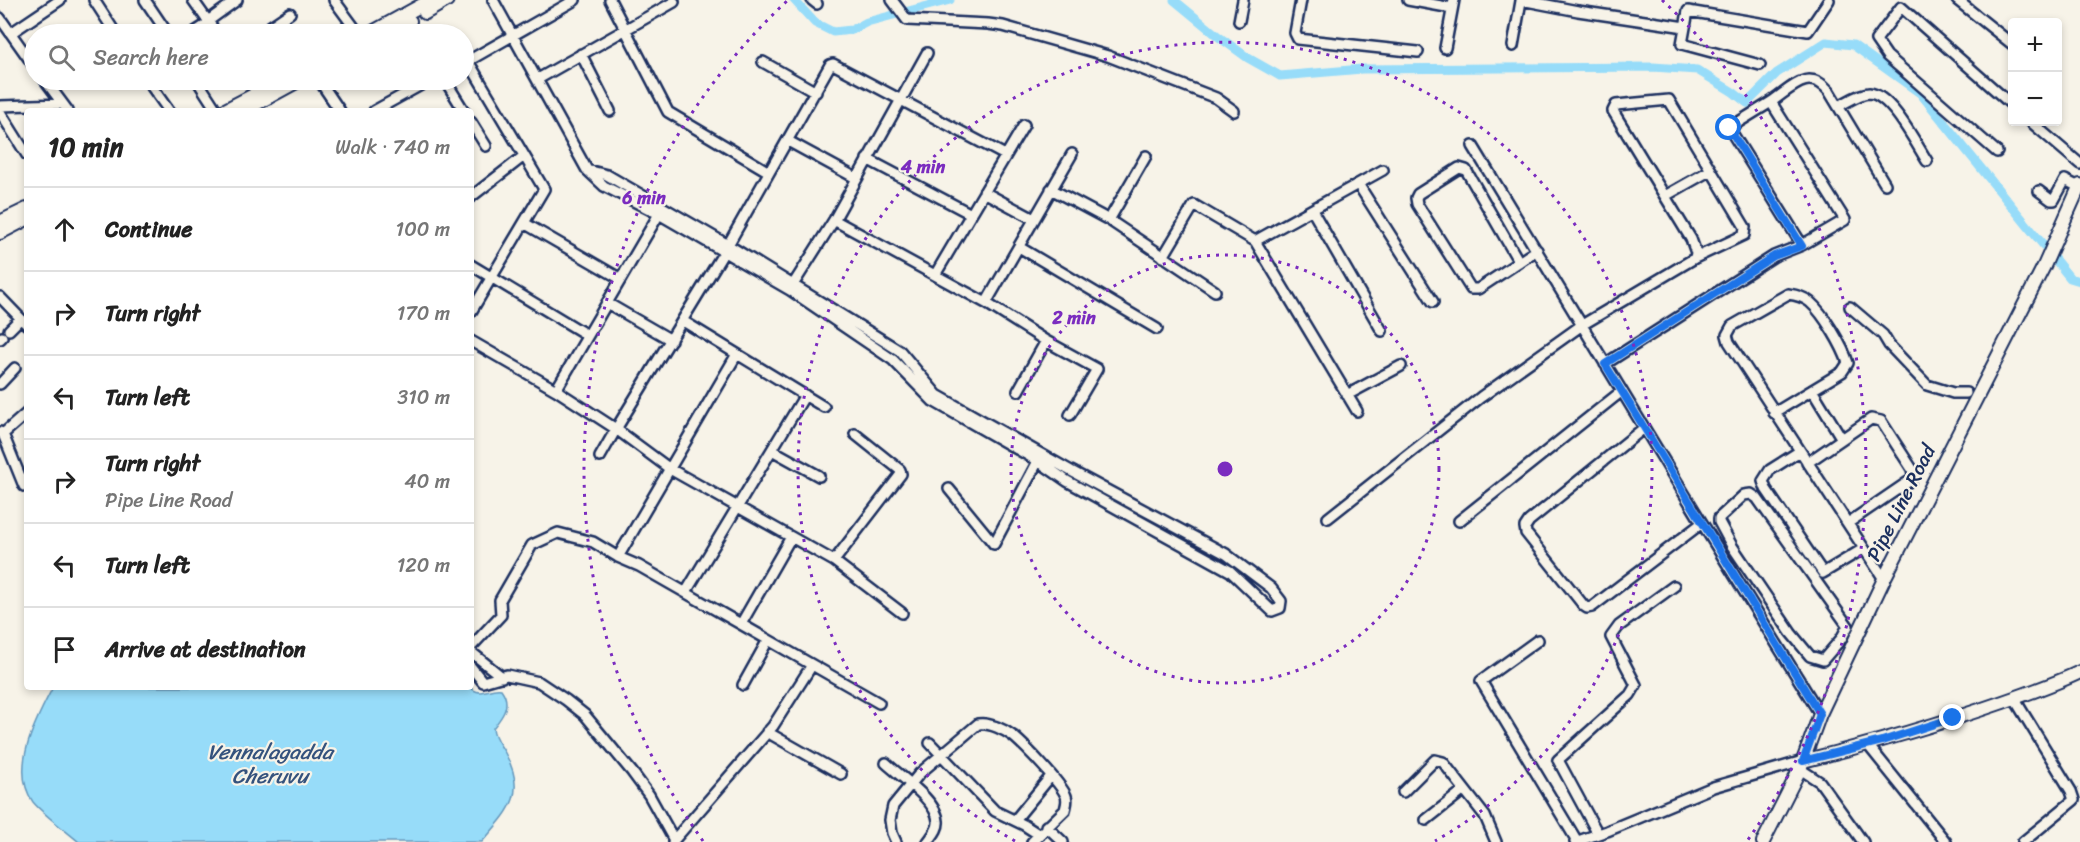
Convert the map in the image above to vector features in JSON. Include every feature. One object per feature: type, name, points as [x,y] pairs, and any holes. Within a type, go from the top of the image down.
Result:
[{"type":"street","points":[[10,33],[60,0]]},
{"type":"street","points":[[94,0],[110,24]]},
{"type":"street","points":[[145,0],[161,24]]},
{"type":"street","points":[[193,0],[209,22]]},
{"type":"street","points":[[206,24],[237,0]]},
{"type":"street","points":[[334,0],[352,24]]},
{"type":"street","points":[[387,24],[431,0]]},
{"type":"street","points":[[405,24],[447,0]]},
{"type":"street","points":[[494,0],[587,170],[604,186],[726,249]]},
{"type":"street","points":[[474,57],[575,0]]},
{"type":"street","points":[[610,0],[668,112],[770,172]]},
{"type":"street","points":[[892,0],[907,20],[1003,26],[1108,56],[1216,98],[1233,111]]},
{"type":"street","points":[[1239,21],[1243,0]]},
{"type":"street","points":[[1301,0],[1295,33],[1298,39],[1418,52]]},
{"type":"street","points":[[1408,0],[1453,4],[1446,48]]},
{"type":"street","points":[[1513,46],[1521,0],[1578,12],[1685,27]]},
{"type":"street","points":[[1578,12],[1580,0]]},
{"type":"street","points":[[1760,65],[1683,44],[1688,11],[1808,31],[1828,0]]},
{"type":"street","points":[[1958,0],[2008,40]]},
{"type":"street","points":[[538,79],[674,2]]},
{"type":"street","points":[[1997,153],[1887,56],[1876,40],[1901,7],[2008,101]]},
{"type":"street","points":[[274,24],[290,13]]},
{"type":"street","points":[[0,18],[24,52]]},
{"type":"street","points":[[792,287],[834,220],[927,52]]},
{"type":"street","points":[[581,54],[610,111]]},
{"type":"street","points":[[763,62],[816,92]]},
{"type":"street","points":[[600,457],[726,249],[830,65],[833,64],[1005,155]]},
{"type":"street","points":[[474,71],[544,189],[474,307]]},
{"type":"street","points":[[1802,246],[1729,128],[1804,80],[1818,81],[1825,86],[1839,106],[1885,184]]},
{"type":"street","points":[[52,90],[65,107]]},
{"type":"street","points":[[154,90],[167,108]]},
{"type":"street","points":[[203,90],[215,108]]},
{"type":"street","points":[[228,108],[261,90]]},
{"type":"street","points":[[252,108],[283,90]]},
{"type":"street","points":[[326,90],[338,108]]},
{"type":"street","points":[[379,108],[412,90]]},
{"type":"street","points":[[451,90],[462,108]]},
{"type":"street","points":[[1839,106],[1866,93],[1876,95],[1894,110],[1927,161]]},
{"type":"street","points":[[1328,518],[1481,397],[1582,325],[1695,258],[1745,232],[1745,227],[1669,100],[1616,105],[1613,111],[1691,239],[1696,253],[1695,258]]},
{"type":"street","points":[[1605,364],[1774,256],[1802,246],[1845,220],[1771,102]]},
{"type":"street","points":[[0,106],[65,107]]},
{"type":"street","points":[[0,112],[24,150]]},
{"type":"street","points":[[935,275],[1024,125]]},
{"type":"street","points":[[2036,126],[2080,164]]},
{"type":"street","points":[[474,127],[486,146]]},
{"type":"street","points":[[788,141],[856,178]]},
{"type":"street","points":[[1473,146],[1701,523],[1820,714]]},
{"type":"street","points":[[986,303],[1072,154]]},
{"type":"street","points":[[474,195],[524,156]]},
{"type":"street","points":[[1109,220],[1146,156]]},
{"type":"street","points":[[867,159],[971,214]]},
{"type":"street","points":[[1519,262],[1466,170],[1459,168],[1418,194],[1417,204],[1471,289],[1478,289],[1519,262],[1537,250]]},
{"type":"street","points":[[587,170],[607,176],[726,249],[792,287],[903,355],[937,395],[1071,471],[1226,554],[1271,588],[1281,601],[1280,608],[1272,611],[1230,571],[1067,481],[1038,461],[933,401],[895,362],[792,287]]},
{"type":"street","points":[[1255,241],[1383,170]]},
{"type":"street","points":[[1665,196],[1711,170]]},
{"type":"street","points":[[1358,184],[1432,302]]},
{"type":"street","points":[[1051,189],[1109,220],[1215,291]]},
{"type":"street","points":[[2039,190],[2054,200],[2059,190],[2078,190]]},
{"type":"street","name":"Pipe Line Road","points":[[1763,842],[1802,765],[1820,714],[1884,579],[2044,266],[2078,190]]},
{"type":"street","points":[[984,192],[1034,219]]},
{"type":"street","points":[[1163,257],[1194,205],[1255,241],[1357,411]]},
{"type":"street","points":[[1,223],[24,210]]},
{"type":"street","points":[[1312,210],[1382,331]]},
{"type":"street","points":[[556,390],[659,214]]},
{"type":"street","points":[[1,223],[24,219]]},
{"type":"street","points":[[834,220],[986,303],[1096,369],[1070,415]]},
{"type":"street","points":[[524,223],[621,279]]},
{"type":"street","points":[[1019,247],[1158,329]]},
{"type":"street","points":[[474,267],[588,335]]},
{"type":"street","points":[[1774,413],[1842,372],[1848,363],[1845,354],[1810,302],[1788,294],[1732,326],[1727,335],[1729,342],[1774,413],[1884,579]]},
{"type":"street","points":[[0,297],[24,322],[9,330]]},
{"type":"street","points":[[607,303],[671,340]]},
{"type":"street","points":[[1850,307],[1883,335],[1889,345],[1927,385],[1953,393],[1966,393]]},
{"type":"street","points":[[683,321],[824,407]]},
{"type":"street","points":[[1018,391],[1046,340]]},
{"type":"street","points":[[474,343],[556,390],[616,429],[670,469],[834,561],[902,614]]},
{"type":"street","points":[[618,557],[737,354]]},
{"type":"street","points":[[895,362],[903,355]]},
{"type":"street","points":[[1347,395],[1401,366]]},
{"type":"street","points":[[0,384],[15,368]]},
{"type":"street","points":[[1812,390],[1842,440]]},
{"type":"street","points":[[1459,520],[1622,391]]},
{"type":"street","points":[[686,592],[805,395]]},
{"type":"street","points":[[24,415],[1,433],[24,486]]},
{"type":"street","points":[[1807,463],[1871,419],[1881,421],[1913,474],[1911,480],[1848,523]]},
{"type":"street","points":[[1644,428],[1529,521],[1525,527],[1526,533],[1587,608],[1592,607],[1701,523]]},
{"type":"street","points":[[834,561],[901,474],[900,470],[855,434]]},
{"type":"street","points":[[772,450],[819,476]]},
{"type":"street","points":[[1800,451],[1766,475],[1763,481],[1766,489],[1823,573],[1863,549]]},
{"type":"street","points":[[949,489],[994,544],[1038,461]]},
{"type":"street","points":[[1751,494],[1757,498],[1848,626],[1841,639],[1822,660],[1810,656],[1791,633],[1732,546],[1719,518],[1744,495],[1751,494]]},
{"type":"street","points":[[474,644],[501,615],[500,600],[532,545],[558,533],[593,542],[639,566],[879,703]]},
{"type":"street","points":[[741,624],[791,537]]},
{"type":"street","points":[[1720,553],[1732,546]]},
{"type":"street","points":[[1598,834],[1558,760],[1630,695],[1636,685],[1611,637],[1619,626],[1674,586]]},
{"type":"street","points":[[1776,643],[1791,633]]},
{"type":"street","points":[[742,685],[768,640]]},
{"type":"street","points":[[1538,640],[1481,681],[1576,842],[1713,787],[1802,765],[1868,745],[2014,698],[2080,672]]},
{"type":"street","points":[[474,654],[502,676]]},
{"type":"street","points":[[474,671],[483,682],[507,675],[539,682],[585,715],[649,795],[674,841],[767,732],[812,664]]},
{"type":"street","points":[[2014,698],[2071,791],[2074,800],[2023,842]]},
{"type":"street","points":[[896,842],[891,826],[893,806],[920,773],[978,724],[985,723],[1012,735],[1051,776],[1066,796],[1065,810],[1032,842]]},
{"type":"street","points":[[767,732],[841,774]]},
{"type":"street","points":[[930,743],[995,811],[1005,818],[1016,820],[1038,834]]},
{"type":"street","points":[[1868,745],[1946,842]]},
{"type":"street","points":[[1403,792],[1435,760],[1443,762],[1485,816],[1496,842]]},
{"type":"street","points":[[886,763],[932,805],[938,821],[935,833],[928,842]]},
{"type":"street","points":[[1802,765],[1820,782],[1863,842]]},
{"type":"street","points":[[1016,820],[1051,776]]},
{"type":"street","points":[[1426,820],[1464,790]]},
{"type":"street","points":[[1046,826],[1063,842]]},
{"type":"water","name":"Vennalagadda Cheruvu","points":[[501,689],[506,700],[505,710],[493,728],[512,767],[515,791],[507,811],[482,842],[79,842],[33,802],[26,789],[25,759],[28,743],[52,690],[474,690],[481,692]]},
{"type":"waterway","points":[[794,0],[815,23],[833,32],[852,30],[867,22],[950,0]]},
{"type":"waterway","points":[[1174,0],[1248,58],[1280,76],[1362,69],[1653,67],[1697,70],[1747,103],[1777,73],[1826,42],[1853,45],[1920,93],[2070,278],[2080,281]]},
{"type":"route","points":[[1729,128],[1802,246],[1774,256],[1605,364],[1820,714],[1803,761],[1882,741],[1953,718]]}]
